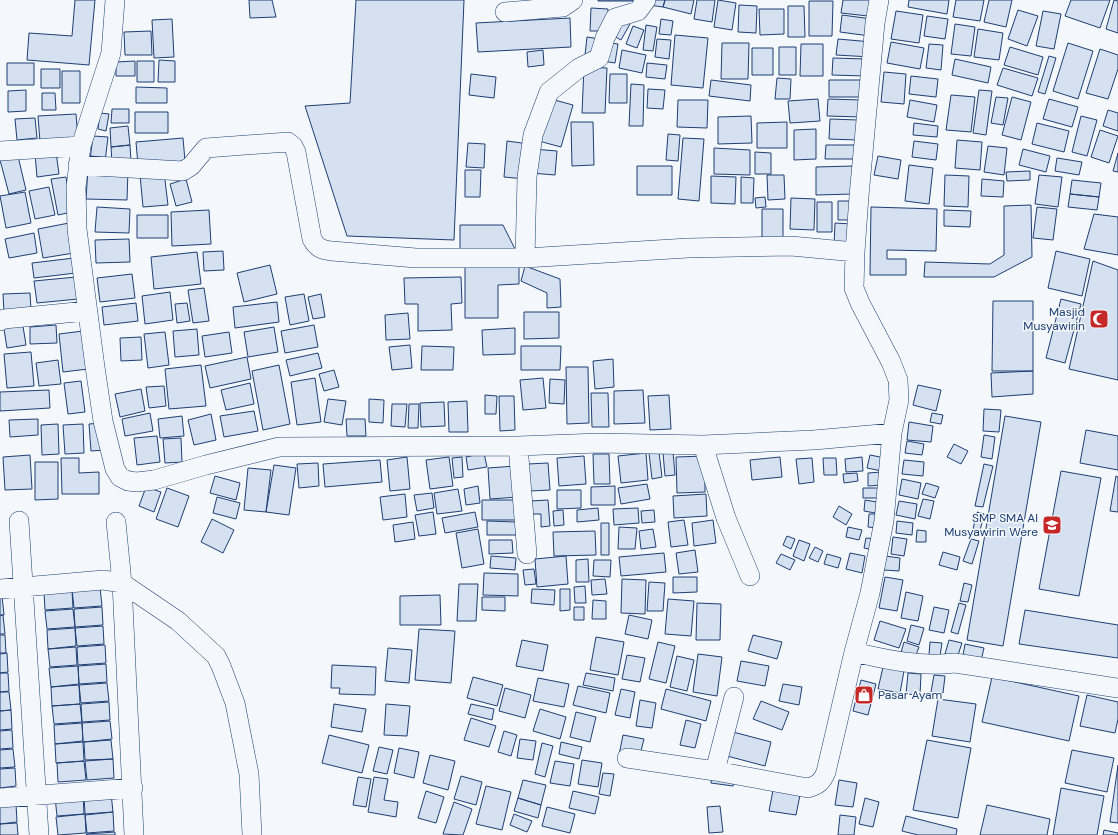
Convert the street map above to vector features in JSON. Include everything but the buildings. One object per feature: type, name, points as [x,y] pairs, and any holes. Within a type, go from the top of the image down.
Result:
[{"type":"street","points":[[116,0],[111,53],[81,146],[76,187],[77,229],[103,421],[115,469],[120,477],[128,481],[154,480],[218,461],[279,447],[518,446],[599,443],[703,445],[814,440],[892,433]]},
{"type":"street","points":[[505,12],[563,7],[573,0]]},
{"type":"street","points":[[525,258],[527,177],[532,142],[549,92],[579,68],[599,58],[605,38],[615,18],[638,11],[646,0]]},
{"type":"street","points":[[627,758],[715,771],[808,788],[817,786],[823,780],[826,772],[854,652],[870,593],[884,521],[892,433],[899,400],[898,380],[891,362],[860,303],[854,288],[855,252],[875,23],[879,0]]},
{"type":"street","points":[[78,166],[184,171],[191,166],[206,148],[288,142],[296,152],[312,239],[316,246],[322,250],[416,258],[525,258],[688,248],[791,246],[855,252]]},
{"type":"street","points":[[0,151],[81,146]]},
{"type":"street","points":[[0,321],[4,319],[87,311]]},
{"type":"street","points":[[703,445],[726,518],[750,576]]},
{"type":"street","points":[[518,446],[527,554]]},
{"type":"street","points":[[19,521],[39,835]]},
{"type":"street","points":[[116,522],[122,583],[133,788],[134,835]]},
{"type":"street","points":[[0,589],[103,580],[122,583],[178,621],[219,659],[235,703],[249,774],[252,835]]},
{"type":"street","points":[[854,652],[880,658],[931,664],[955,663],[1118,688]]},
{"type":"street","points":[[715,771],[734,697]]},
{"type":"street","points":[[0,798],[36,797],[133,788]]},
{"type":"place","name":"Masjid Musyawirin","points":[[1099,319]]},
{"type":"place","name":"SMP SMA Al Musyawirin Were","points":[[1052,525]]},
{"type":"place","name":"Pasar Ayam","points":[[864,695]]}]
